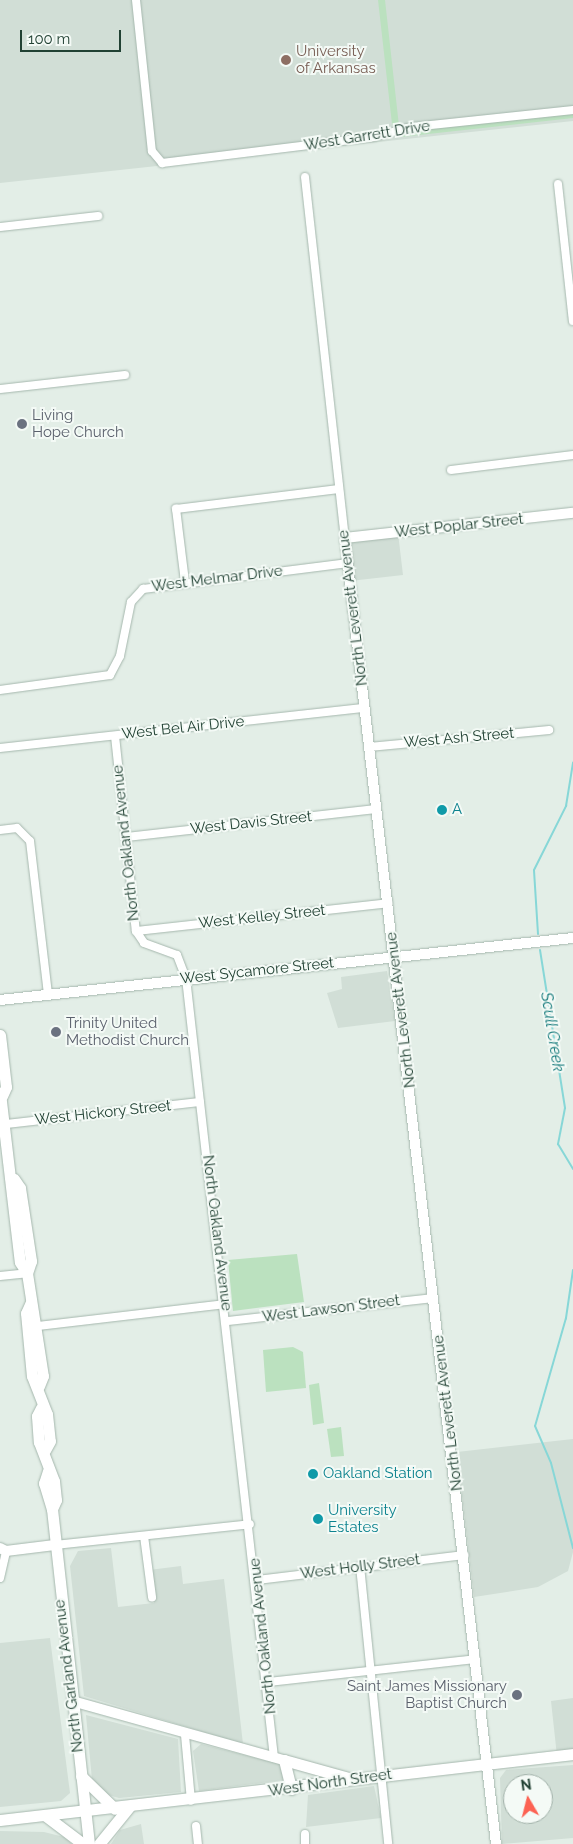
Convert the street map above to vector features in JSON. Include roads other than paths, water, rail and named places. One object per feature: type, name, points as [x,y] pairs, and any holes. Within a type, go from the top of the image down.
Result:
[{"type":"main road","name":"North Garland Avenue","points":[[0,1035],[6,1087],[1,1094],[6,1124],[5,1153],[14,1179],[20,1262],[27,1273],[31,1302],[38,1326],[43,1376],[39,1386],[41,1408],[37,1416],[38,1433],[46,1450],[48,1471],[56,1500],[52,1509],[55,1545],[89,1844]]},
{"type":"main road","name":"North Garland Avenue","points":[[31,1302],[26,1313],[32,1376],[39,1386]]},
{"type":"main road","name":"West North Street","points":[[0,1820],[191,1801],[291,1789],[382,1775],[573,1754]]},
{"type":"main road","points":[[279,1759],[354,1780]]},
{"type":"main road","points":[[279,1759],[291,1789]]},
{"type":"main road","points":[[81,1776],[114,1809]]},
{"type":"main road","points":[[99,1844],[129,1807]]},
{"type":"main road","points":[[46,1816],[83,1844]]},
{"type":"street","name":"West Garrett Drive","points":[[136,0],[152,151],[162,163],[374,137],[412,128],[573,110]]},
{"type":"street","name":"North Leverett Avenue","points":[[305,177],[376,809],[489,1763],[496,1844]]},
{"type":"street","points":[[558,184],[573,321]]},
{"type":"street","points":[[0,227],[98,216]]},
{"type":"street","points":[[0,389],[125,375]]},
{"type":"street","points":[[451,470],[573,455]]},
{"type":"street","points":[[185,582],[176,509],[339,490]]},
{"type":"street","name":"West Poplar Street","points":[[345,538],[573,513]]},
{"type":"street","name":"West Melmar Drive","points":[[0,690],[110,674],[120,656],[131,602],[143,589],[185,582],[348,564]]},
{"type":"street","name":"West Bel Air Drive","points":[[0,748],[365,708]]},
{"type":"street","name":"West Ash Street","points":[[370,747],[549,730]]},
{"type":"street","name":"North Oakland Avenue","points":[[115,736],[136,931],[144,943],[177,956],[186,978],[228,1321],[268,1682],[279,1759]]},
{"type":"street","name":"West Davis Street","points":[[126,837],[376,809]]},
{"type":"street","points":[[0,830],[17,828],[30,840],[48,995]]},
{"type":"street","name":"West Kelley Street","points":[[136,931],[388,903]]},
{"type":"street","name":"West Sycamore Street","points":[[0,1000],[186,978],[395,958],[573,938]]},
{"type":"street","name":"West Hickory Street","points":[[6,1124],[200,1102]]},
{"type":"street","points":[[0,1276],[27,1273]]},
{"type":"street","name":"West Lawson Street","points":[[228,1321],[434,1298]]},
{"type":"street","points":[[38,1326],[226,1304]]},
{"type":"street","points":[[0,1578],[3,1549],[250,1524]]},
{"type":"street","points":[[144,1536],[152,1598]]},
{"type":"street","name":"West Holly Street","points":[[257,1580],[464,1554]]},
{"type":"street","points":[[360,1566],[388,1844]]},
{"type":"street","points":[[268,1682],[476,1659]]},
{"type":"street","points":[[72,1701],[184,1735],[279,1759]]},
{"type":"street","points":[[184,1735],[191,1801]]},
{"type":"street","points":[[196,1826],[198,1844]]},
{"type":"street","points":[[305,1834],[306,1844]]},
{"type":"waterway","name":"Scull Creek","points":[[538,934],[534,870],[566,806],[573,763]]},
{"type":"waterway","name":"Scull Creek","points":[[540,950],[565,1108],[558,1144],[573,1169]]},
{"type":"waterway","name":"Scull Creek","points":[[573,1270],[566,1318],[535,1426],[551,1463],[573,1548]]},
{"type":"place","name":"University of Arkansas","points":[[286,60]]},
{"type":"place","name":"Living Hope Church","points":[[22,424]]},
{"type":"place","name":"A","points":[[442,810]]},
{"type":"place","name":"Trinity United Methodist Church","points":[[56,1032]]},
{"type":"place","name":"Oakland Station","points":[[313,1474]]},
{"type":"place","name":"University Estates","points":[[318,1519]]},
{"type":"place","name":"Saint James Missionary Baptist Church","points":[[517,1695]]}]
